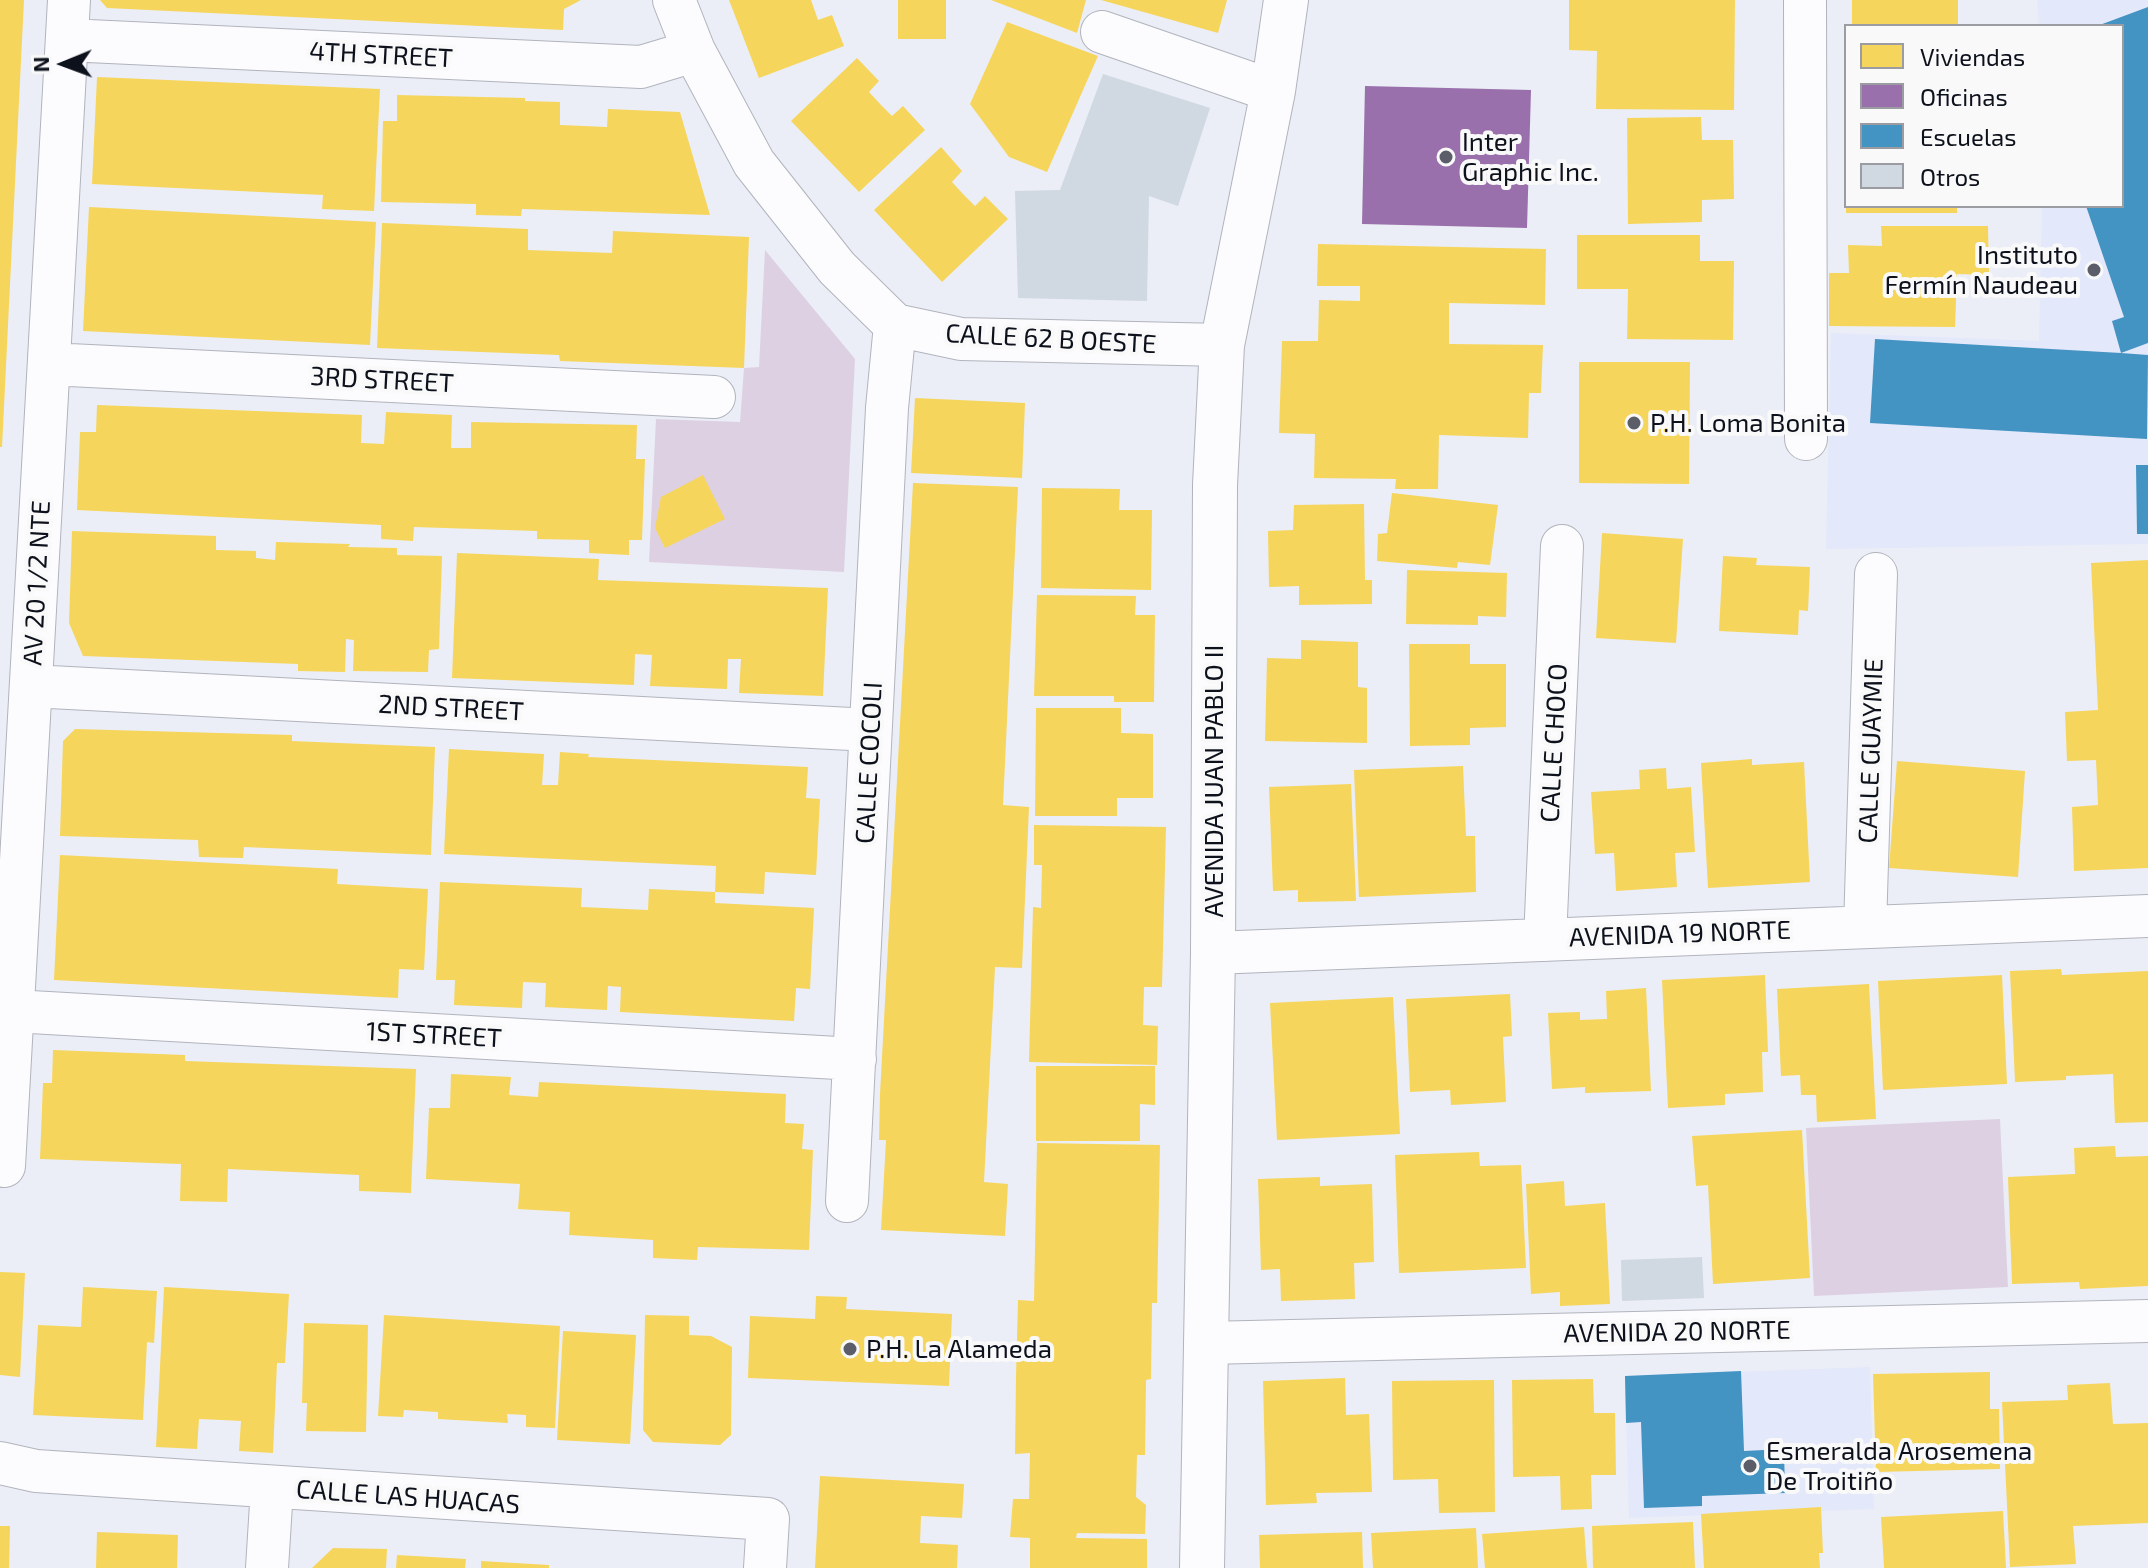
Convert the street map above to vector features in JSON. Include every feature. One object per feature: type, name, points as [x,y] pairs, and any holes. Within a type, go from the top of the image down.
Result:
[{"type":"main road","name":"AVENIDA JUAN PABLO II","points":[[1202,1568],[1213,953],[1215,485],[1222,345],[1273,91],[1286,0]]},
{"type":"street","points":[[674,0],[694,51],[754,163],[837,268],[895,325]]},
{"type":"street","points":[[1805,0],[1806,439]]},
{"type":"street","name":"4TH STREET","points":[[68,20],[641,67],[694,51]]},
{"type":"street","name":"AV 20 1/2 NTE","points":[[4,1166],[68,20]]},
{"type":"street","points":[[1102,32],[1273,91]]},
{"type":"street","name":"CALLE 62 B OESTE","points":[[895,325],[961,339],[1222,345]]},
{"type":"street","name":"CALLE COCOLI","points":[[847,1201],[887,408],[895,325]]},
{"type":"street","name":"3RD STREET","points":[[49,364],[714,397]]},
{"type":"street","name":"CALLE CHOCO","points":[[1545,940],[1562,546]]},
{"type":"street","name":"CALLE GUAYMIE","points":[[1865,927],[1876,574]]},
{"type":"street","name":"2ND STREET","points":[[31,686],[870,730]]},
{"type":"street","name":"AVENIDA 19 NORTE","points":[[1213,953],[2148,916]]},
{"type":"street","name":"1ST STREET","points":[[13,1011],[855,1059]]},
{"type":"street","name":"AVENIDA 20 NORTE","points":[[1206,1343],[2148,1321]]},
{"type":"street","name":"CALLE LAS HUACAS","points":[[0,1463],[36,1471],[768,1519],[765,1568]]},
{"type":"street","points":[[267,1568],[272,1488]]},
{"type":"shaded area","name":"Instituto Fermín Naudeau","points":[[2037,0],[2148,0],[2148,544],[1826,549],[1831,333],[2039,341],[2042,208],[2124,208],[2124,24],[2039,24]]},
{"type":"shaded area","points":[[765,250],[855,359],[844,572],[649,562],[656,419],[740,422],[744,368],[759,367]]},
{"type":"shaded area","points":[[2000,1119],[2008,1287],[1814,1296],[1806,1128]]},
{"type":"shaded area","name":"Esmeralda Arosemena De Troitiño","points":[[1870,1367],[1874,1509],[1629,1518],[1625,1376]]},
{"type":"building: Viviendas","points":[[0,0],[24,0],[2,447],[0,447]]},
{"type":"building: Viviendas","points":[[100,0],[581,0],[564,9],[563,30],[107,8]]},
{"type":"building: Viviendas","points":[[729,0],[811,0],[818,20],[832,15],[844,46],[759,78]]},
{"type":"building: Viviendas","points":[[898,0],[946,0],[946,39],[898,39]]},
{"type":"building: Viviendas","points":[[991,0],[1086,0],[1077,33]]},
{"type":"building: Viviendas","points":[[1101,0],[1227,0],[1218,33]]},
{"type":"building: Viviendas","points":[[1569,0],[1735,0],[1734,110],[1596,109],[1597,51],[1569,50]]},
{"type":"building: Viviendas","points":[[1852,0],[1958,0],[1958,24],[1852,24]]},
{"type":"building: Viviendas","points":[[1007,22],[1098,56],[1047,172],[1009,157],[970,104]]},
{"type":"building: Viviendas","points":[[857,58],[879,81],[869,92],[881,105],[892,116],[903,106],[925,130],[859,192],[791,121]]},
{"type":"building: Viviendas","points":[[97,77],[380,89],[374,211],[322,209],[323,195],[92,184]]},
{"type":"building: Viviendas","points":[[397,95],[525,98],[525,101],[560,102],[560,125],[607,127],[608,109],[680,112],[710,215],[522,209],[521,216],[476,215],[476,204],[381,202],[383,121],[397,121]]},
{"type":"building: Viviendas","points":[[1701,117],[1702,140],[1733,140],[1734,199],[1702,200],[1702,222],[1628,224],[1627,118]]},
{"type":"building: Viviendas","points":[[941,147],[962,171],[952,182],[963,194],[975,206],[985,196],[1008,219],[942,282],[874,210]]},
{"type":"building: Viviendas","points":[[89,207],[376,222],[370,345],[83,331]]},
{"type":"building: Viviendas","points":[[1846,208],[1957,208],[1957,213],[1846,213]]},
{"type":"building: Viviendas","points":[[382,223],[528,229],[528,250],[612,253],[613,231],[749,237],[744,368],[560,361],[559,355],[377,348]]},
{"type":"building: Viviendas","points":[[1881,226],[1988,226],[1989,275],[1957,274],[1955,327],[1829,326],[1829,273],[1849,273],[1848,245],[1882,246]]},
{"type":"building: Viviendas","points":[[1577,235],[1700,235],[1700,261],[1734,261],[1733,340],[1627,339],[1628,289],[1577,289]]},
{"type":"building: Viviendas","points":[[1318,244],[1546,249],[1545,305],[1449,303],[1449,344],[1543,345],[1541,393],[1529,393],[1528,438],[1439,435],[1438,489],[1395,489],[1396,479],[1314,478],[1315,434],[1279,433],[1282,341],[1318,341],[1319,300],[1360,301],[1360,286],[1317,286]]},
{"type":"building: Viviendas","name":"P.H. Loma Bonita","points":[[1579,362],[1690,362],[1689,484],[1579,483]]},
{"type":"building: Viviendas","points":[[915,398],[1025,403],[1022,478],[911,473]]},
{"type":"building: Viviendas","points":[[97,405],[362,415],[361,443],[384,444],[386,412],[452,415],[451,448],[471,448],[471,422],[637,425],[636,459],[645,459],[642,540],[629,540],[629,555],[589,553],[589,540],[537,539],[537,531],[414,527],[413,541],[381,539],[381,525],[77,510],[80,432],[96,432]]},
{"type":"building: Viviendas","points":[[703,475],[725,519],[665,548],[655,528],[661,497]]},
{"type":"building: Viviendas","points":[[913,483],[1018,487],[1003,805],[1029,807],[1022,968],[995,967],[984,1182],[1008,1184],[1005,1236],[881,1230],[886,1140],[879,1140],[880,1094]]},
{"type":"building: Viviendas","points":[[1042,488],[1120,489],[1119,510],[1152,510],[1151,590],[1041,588]]},
{"type":"building: Viviendas","points":[[1392,493],[1498,505],[1490,565],[1458,562],[1457,568],[1377,561],[1378,534],[1387,533]]},
{"type":"building: Viviendas","points":[[1364,504],[1365,580],[1372,580],[1372,604],[1299,605],[1299,586],[1269,587],[1268,531],[1293,530],[1294,505]]},
{"type":"building: Viviendas","points":[[72,531],[216,536],[216,550],[256,551],[256,558],[275,560],[276,542],[350,544],[348,547],[397,548],[397,555],[442,556],[439,649],[429,650],[428,672],[353,671],[354,640],[346,639],[345,672],[298,671],[298,664],[83,656],[69,623]]},
{"type":"building: Viviendas","points":[[1602,533],[1683,539],[1676,643],[1596,638]]},
{"type":"building: Viviendas","points":[[457,553],[599,559],[598,580],[828,588],[823,696],[739,693],[741,659],[728,659],[727,689],[650,686],[652,655],[635,654],[634,685],[452,678]]},
{"type":"building: Viviendas","points":[[1723,556],[1757,558],[1756,565],[1810,567],[1808,611],[1799,610],[1798,635],[1719,631]]},
{"type":"building: Viviendas","points":[[2148,560],[2148,868],[2074,871],[2072,807],[2098,805],[2096,760],[2067,761],[2065,712],[2098,710],[2091,563]]},
{"type":"building: Viviendas","points":[[1407,570],[1507,573],[1506,617],[1478,616],[1478,625],[1406,624]]},
{"type":"building: Viviendas","points":[[1037,595],[1136,596],[1135,615],[1155,615],[1154,702],[1114,702],[1114,696],[1034,696]]},
{"type":"building: Viviendas","points":[[1301,640],[1358,642],[1358,687],[1367,688],[1367,743],[1265,741],[1267,658],[1301,659]]},
{"type":"building: Viviendas","points":[[1409,644],[1470,644],[1470,664],[1506,664],[1506,727],[1470,728],[1470,745],[1410,746]]},
{"type":"building: Viviendas","points":[[1036,708],[1121,708],[1121,733],[1153,734],[1153,798],[1117,798],[1117,816],[1035,816]]},
{"type":"building: Viviendas","points":[[75,729],[292,735],[292,741],[435,747],[431,855],[244,847],[243,858],[199,857],[198,840],[60,836],[63,741]]},
{"type":"building: Viviendas","points":[[449,749],[544,754],[542,785],[558,785],[560,752],[589,754],[588,757],[808,767],[806,798],[820,799],[816,875],[765,872],[764,894],[715,892],[716,866],[444,854]]},
{"type":"building: Viviendas","points":[[1752,759],[1752,765],[1804,762],[1810,882],[1708,888],[1701,763]]},
{"type":"building: Viviendas","points":[[1897,761],[2025,771],[2018,877],[1889,868]]},
{"type":"building: Viviendas","points":[[1463,766],[1466,836],[1475,836],[1476,892],[1359,897],[1354,770]]},
{"type":"building: Viviendas","points":[[1666,768],[1667,789],[1691,787],[1695,852],[1675,853],[1677,887],[1616,891],[1614,853],[1595,854],[1591,792],[1640,789],[1639,770]]},
{"type":"building: Viviendas","points":[[1351,784],[1356,901],[1298,902],[1298,890],[1273,891],[1269,787]]},
{"type":"building: Viviendas","points":[[1034,825],[1166,827],[1162,987],[1144,987],[1143,1025],[1158,1026],[1157,1065],[1029,1062],[1033,907],[1041,908],[1042,865],[1034,865]]},
{"type":"building: Viviendas","points":[[60,855],[338,869],[337,884],[428,889],[424,970],[399,969],[398,998],[54,980]]},
{"type":"building: Viviendas","points":[[440,882],[582,888],[581,907],[648,910],[649,889],[715,892],[715,903],[814,908],[810,989],[796,988],[794,1021],[620,1012],[621,987],[608,986],[607,1010],[545,1007],[546,983],[523,982],[522,1008],[454,1005],[455,980],[436,980]]},
{"type":"building: Viviendas","points":[[2061,969],[2062,975],[2148,971],[2148,1122],[2115,1123],[2113,1074],[2015,1082],[2010,971]]},
{"type":"building: Viviendas","points":[[1765,975],[1768,1052],[1762,1052],[1763,1092],[1725,1094],[1725,1105],[1668,1108],[1662,980]]},
{"type":"building: Viviendas","points":[[2002,975],[2007,1084],[1883,1090],[1878,981]]},
{"type":"building: Viviendas","points":[[1869,984],[1876,1119],[1817,1122],[1816,1095],[1801,1095],[1800,1075],[1781,1076],[1777,989]]},
{"type":"building: Viviendas","points":[[1646,988],[1651,1091],[1585,1093],[1585,1087],[1552,1089],[1548,1013],[1580,1012],[1580,1020],[1607,1019],[1606,991]]},
{"type":"building: Viviendas","points":[[1510,994],[1512,1036],[1503,1037],[1506,1102],[1451,1105],[1450,1090],[1410,1092],[1406,999]]},
{"type":"building: Viviendas","points":[[1393,997],[1400,1134],[1277,1140],[1270,1003]]},
{"type":"building: Viviendas","points":[[53,1050],[185,1055],[185,1061],[416,1069],[411,1193],[359,1191],[359,1175],[228,1169],[227,1202],[180,1201],[181,1164],[40,1159],[43,1083],[52,1083]]},
{"type":"building: Viviendas","points":[[1036,1066],[1155,1066],[1155,1105],[1140,1104],[1140,1141],[1036,1141]]},
{"type":"building: Viviendas","points":[[451,1074],[511,1077],[509,1095],[538,1097],[539,1082],[786,1094],[785,1123],[804,1124],[802,1149],[813,1150],[809,1250],[698,1247],[697,1260],[653,1258],[653,1240],[569,1235],[570,1212],[518,1209],[520,1184],[426,1179],[429,1108],[450,1108]]},
{"type":"building: Viviendas","points":[[1802,1130],[1810,1278],[1713,1284],[1708,1185],[1696,1186],[1692,1136]]},
{"type":"building: Viviendas","points":[[1037,1143],[1160,1145],[1157,1303],[1152,1303],[1151,1379],[1146,1380],[1145,1455],[1137,1455],[1136,1497],[1146,1505],[1145,1534],[1077,1533],[1076,1538],[1147,1539],[1147,1568],[1030,1568],[1030,1538],[1010,1537],[1013,1499],[1029,1499],[1030,1453],[1015,1454],[1016,1377],[1018,1300],[1034,1301]]},
{"type":"building: Viviendas","points":[[2115,1146],[2116,1157],[2148,1156],[2148,1286],[2080,1289],[2079,1282],[2012,1284],[2008,1177],[2075,1174],[2074,1148]]},
{"type":"building: Viviendas","points":[[1479,1152],[1480,1166],[1521,1165],[1526,1268],[1399,1273],[1395,1155]]},
{"type":"building: Viviendas","points":[[1320,1177],[1320,1186],[1372,1184],[1374,1262],[1354,1263],[1355,1299],[1281,1301],[1280,1269],[1261,1270],[1258,1179]]},
{"type":"building: Viviendas","points":[[1564,1181],[1565,1206],[1605,1203],[1610,1304],[1560,1306],[1560,1292],[1531,1294],[1526,1184]]},
{"type":"building: Viviendas","points":[[0,1272],[25,1273],[20,1377],[0,1375]]},
{"type":"building: Viviendas","points":[[83,1287],[157,1291],[154,1343],[147,1342],[143,1420],[33,1415],[38,1325],[81,1327]]},
{"type":"building: Viviendas","points":[[164,1287],[289,1294],[285,1363],[277,1363],[273,1453],[239,1451],[241,1421],[222,1420],[199,1419],[197,1449],[156,1447]]},
{"type":"building: Viviendas","name":"P.H. La Alameda","points":[[816,1296],[847,1297],[846,1309],[952,1314],[949,1386],[748,1378],[750,1316],[815,1319]]},
{"type":"building: Viviendas","points":[[384,1315],[560,1326],[555,1428],[526,1427],[526,1415],[507,1414],[508,1423],[438,1419],[438,1412],[404,1410],[403,1417],[378,1416]]},
{"type":"building: Viviendas","points":[[645,1315],[689,1316],[689,1335],[711,1336],[732,1347],[731,1435],[720,1445],[653,1442],[643,1430]]},
{"type":"building: Viviendas","points":[[304,1323],[368,1325],[366,1432],[306,1431],[307,1403],[302,1403]]},
{"type":"building: Viviendas","points":[[563,1331],[636,1335],[630,1444],[557,1440]]},
{"type":"building: Viviendas","points":[[1990,1372],[1990,1409],[1999,1409],[2000,1469],[1876,1472],[1873,1374]]},
{"type":"building: Viviendas","points":[[1345,1378],[1346,1415],[1369,1414],[1372,1492],[1316,1493],[1317,1503],[1266,1505],[1263,1381]]},
{"type":"building: Viviendas","points":[[1593,1379],[1594,1413],[1615,1413],[1616,1475],[1591,1475],[1592,1509],[1561,1510],[1560,1476],[1513,1477],[1512,1380]]},
{"type":"building: Viviendas","points":[[1494,1380],[1495,1512],[1439,1513],[1438,1479],[1393,1480],[1392,1381]]},
{"type":"building: Viviendas","points":[[2110,1383],[2113,1424],[2148,1423],[2148,1523],[2073,1526],[2076,1564],[2010,1567],[2002,1402],[2068,1400],[2067,1385]]},
{"type":"building: Viviendas","points":[[820,1476],[964,1484],[962,1518],[921,1516],[920,1543],[958,1545],[957,1568],[815,1568]]},
{"type":"building: Viviendas","points":[[1821,1507],[1823,1553],[1819,1553],[1820,1568],[1704,1568],[1701,1514]]},
{"type":"building: Viviendas","points":[[2003,1511],[2006,1568],[1884,1568],[1881,1517]]},
{"type":"building: Viviendas","points":[[1693,1522],[1695,1568],[1593,1568],[1592,1526]]},
{"type":"building: Viviendas","points":[[0,1526],[10,1526],[9,1568],[0,1568]]},
{"type":"building: Viviendas","points":[[1584,1527],[1587,1568],[1485,1568],[1482,1534]]},
{"type":"building: Viviendas","points":[[1476,1528],[1478,1568],[1373,1568],[1371,1533]]},
{"type":"building: Viviendas","points":[[97,1532],[178,1535],[177,1568],[96,1568]]},
{"type":"building: Viviendas","points":[[1362,1532],[1363,1568],[1260,1568],[1259,1535]]},
{"type":"building: Viviendas","points":[[333,1548],[387,1549],[386,1568],[312,1568]]},
{"type":"building: Viviendas","points":[[397,1555],[466,1559],[465,1568],[396,1568]]},
{"type":"building: Viviendas","points":[[481,1561],[549,1565],[549,1568],[481,1568]]},
{"type":"building: Oficinas","name":"Inter Graphic Inc.","points":[[1365,86],[1531,90],[1527,228],[1362,224]]},
{"type":"building: Escuelas","points":[[2148,7],[2148,343],[2121,353],[2112,321],[2124,317],[2087,208],[2124,208],[2124,24],[2102,24]]},
{"type":"building: Escuelas","points":[[1875,339],[2148,355],[2147,439],[1870,423]]},
{"type":"building: Escuelas","points":[[2136,465],[2148,465],[2148,534],[2137,534]]},
{"type":"building: Escuelas","points":[[1741,1371],[1744,1451],[1784,1449],[1785,1493],[1702,1496],[1702,1506],[1644,1508],[1641,1422],[1626,1423],[1625,1376]]},
{"type":"building: Otros","points":[[1103,74],[1210,108],[1178,206],[1149,196],[1147,301],[1018,298],[1015,191],[1060,190]]},
{"type":"building: Otros","points":[[1702,1257],[1704,1298],[1622,1301],[1621,1260]]},
{"type":"place","name":"Inter Graphic Inc.","points":[[1446,157]]},
{"type":"place","name":"Instituto Fermín Naudeau","points":[[2094,270]]},
{"type":"place","name":"P.H. Loma Bonita","points":[[1634,423]]},
{"type":"place","name":"P.H. La Alameda","points":[[850,1349]]},
{"type":"place","name":"Esmeralda Arosemena De Troitiño","points":[[1750,1466]]}]
